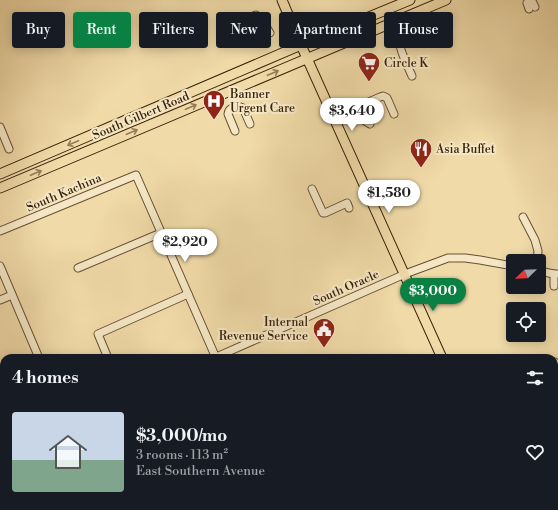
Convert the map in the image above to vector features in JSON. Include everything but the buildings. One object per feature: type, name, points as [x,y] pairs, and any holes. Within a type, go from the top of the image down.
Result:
[{"type":"main road","points":[[282,0],[287,12]]},
{"type":"main road","name":"South Gilbert Road","points":[[376,14],[410,0]]},
{"type":"main road","name":"South Gilbert Road","points":[[0,188],[446,0]]},
{"type":"main road","name":"South Gilbert Road","points":[[0,174],[296,48]]},
{"type":"main road","points":[[302,48],[440,354]]},
{"type":"main road","points":[[147,111],[156,122]]},
{"type":"street","points":[[400,48],[412,76]]},
{"type":"street","points":[[370,124],[362,120],[359,108],[362,105],[380,97],[387,98],[394,114]]},
{"type":"street","points":[[235,131],[228,114],[231,109],[239,106],[243,108],[250,124]]},
{"type":"street","points":[[0,127],[9,149]]},
{"type":"street","name":"South Kachina","points":[[0,231],[136,175],[162,233]]},
{"type":"street","points":[[312,189],[323,213],[347,203],[349,208]]},
{"type":"street","points":[[523,217],[535,240],[538,254]]},
{"type":"street","points":[[78,268],[162,233],[213,354]]},
{"type":"street","name":"South Oracle","points":[[224,354],[428,264],[448,258],[456,258],[480,260],[506,265]]},
{"type":"street","points":[[0,266],[37,354]]},
{"type":"street","points":[[546,272],[556,274],[554,286]]},
{"type":"street","points":[[106,354],[98,334],[188,294]]},
{"type":"street","points":[[0,300],[12,295]]},
{"type":"place","name":"Circle K","points":[[369,82]]},
{"type":"place","name":"Banner Urgent Care","points":[[214,120]]},
{"type":"place","name":"Asia Buffet","points":[[421,168]]},
{"type":"place","name":"Internal Revenue Service","points":[[324,348]]}]
